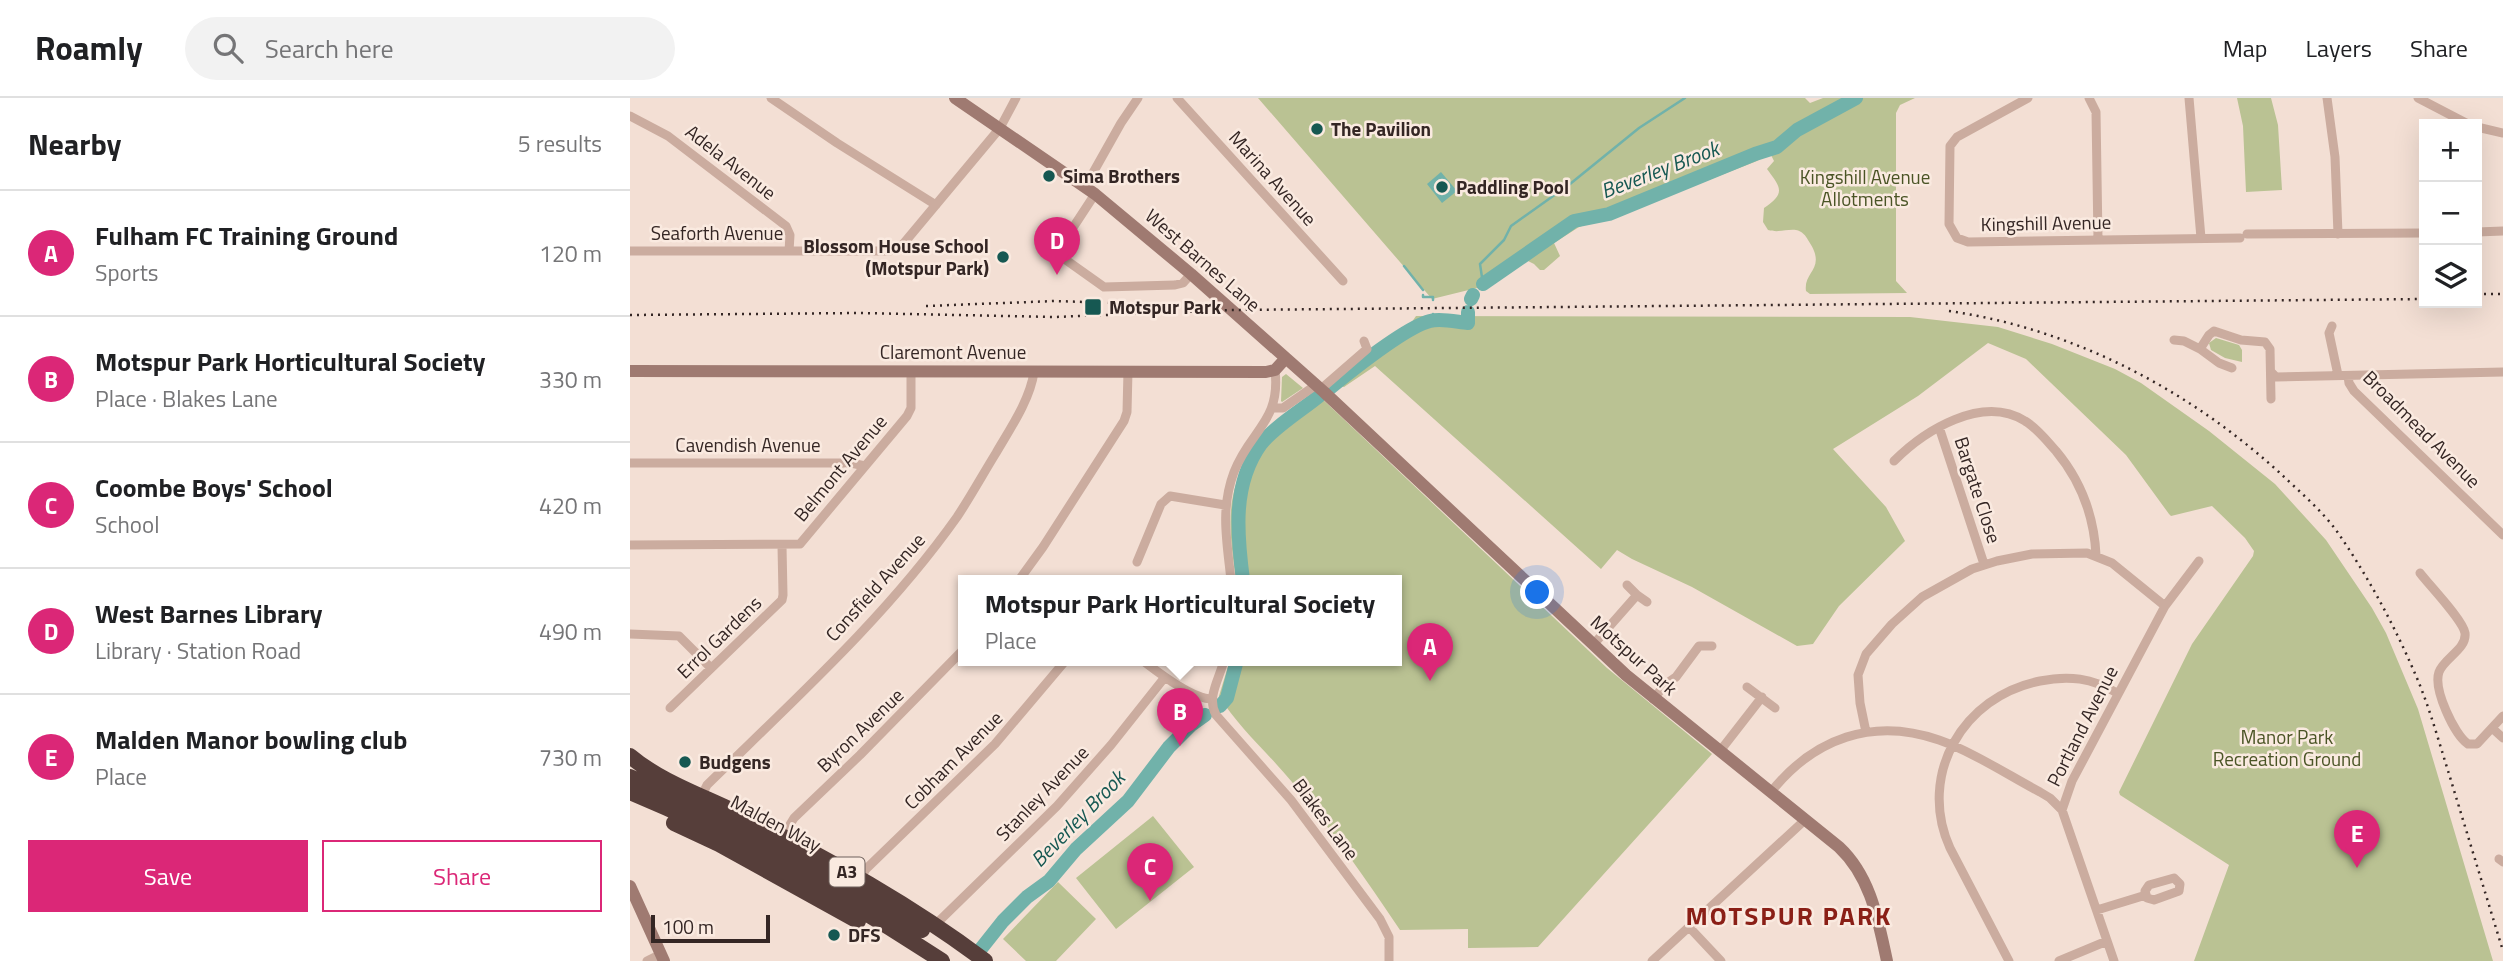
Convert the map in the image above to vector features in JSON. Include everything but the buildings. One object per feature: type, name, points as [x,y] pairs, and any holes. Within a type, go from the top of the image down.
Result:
[{"type":"highway","name":"A3","points":[[630,756],[647,770],[783,836],[860,879],[935,925],[985,961]]},
{"type":"highway","name":"Malden Way","points":[[630,777],[722,818],[825,881],[969,961]]},
{"type":"highway","name":"Malden Way","points":[[630,792],[825,881],[942,961]]},
{"type":"highway","name":"A3","points":[[630,803],[719,844],[931,961]]},
{"type":"street","points":[[771,98],[836,143],[936,205]]},
{"type":"street","name":"West Barnes Lane","points":[[955,98],[1090,191],[1191,274],[1320,388]]},
{"type":"street","name":"Seaforth Avenue","points":[[630,251],[894,250],[902,245],[1000,128],[1016,98]]},
{"type":"street","points":[[1138,98],[1121,123],[1090,191],[1057,252],[1104,287],[1175,285],[1183,283],[1191,274]]},
{"type":"street","name":"Marina Avenue","points":[[1177,98],[1343,281]]},
{"type":"street","name":"Kingshill Avenue","points":[[2028,98],[1957,137],[1950,146],[1950,229],[1957,238],[1968,242],[2419,233]]},
{"type":"street","points":[[2089,98],[2096,112],[2098,240]]},
{"type":"street","points":[[2189,98],[2201,238]]},
{"type":"street","points":[[2327,98],[2336,157],[2338,233]]},
{"type":"street","points":[[2418,98],[2458,119]]},
{"type":"street","name":"Adela Avenue","points":[[630,116],[668,136],[786,226],[790,235],[789,251]]},
{"type":"street","points":[[2482,128],[2503,133]]},
{"type":"street","points":[[2482,232],[2503,231]]},
{"type":"street","name":"Broadmead Avenue","points":[[2332,326],[2329,333],[2343,376],[2354,391],[2503,535]]},
{"type":"street","points":[[2200,349],[2214,331],[2241,340],[2263,341],[2270,349],[2270,399]]},
{"type":"street","points":[[2174,340],[2200,349],[2219,363],[2232,368]]},
{"type":"street","points":[[1272,408],[1283,408],[1320,388],[1367,349],[1364,341]]},
{"type":"street","points":[[1230,575],[1224,527],[1225,505],[1238,463],[1251,439],[1268,418],[1272,408],[1275,370],[1285,359]]},
{"type":"street","name":"Claremont Avenue","points":[[630,372],[1275,370]]},
{"type":"street","points":[[1023,575],[1124,421],[1127,412],[1128,371]]},
{"type":"street","name":"Belmont Avenue","points":[[630,545],[800,544],[910,412],[911,372]]},
{"type":"street","name":"Consfield Avenue","points":[[702,795],[707,785],[873,620],[929,554],[958,516],[1008,433],[1030,387],[1034,372]]},
{"type":"street","points":[[2271,372],[2276,377],[2503,372]]},
{"type":"street","name":"Motspur Park","points":[[1320,388],[1653,699],[1806,819],[1847,855],[1860,872],[1877,917],[1888,961]]},
{"type":"street","name":"Bargate Close","points":[[1894,461],[1939,427],[1972,414],[1998,412],[2024,420],[2035,429],[2078,480],[2089,513],[2096,555]]},
{"type":"street","name":"Bargate Close","points":[[1939,427],[1984,564]]},
{"type":"street","name":"Cavendish Avenue","points":[[630,463],[851,463],[865,466]]},
{"type":"street","points":[[1137,562],[1161,504],[1170,496],[1225,505]]},
{"type":"street","name":"Errol Gardens","points":[[670,708],[782,600],[782,546]]},
{"type":"street","points":[[1866,732],[1858,688],[1861,664],[1866,654],[1892,624],[1922,597],[1954,577],[1984,564],[2044,553],[2079,552],[2096,555],[2119,568],[2165,606]]},
{"type":"street","name":"Portland Avenue","points":[[2114,961],[2062,810],[2072,781],[2117,693],[2165,606],[2199,561]]},
{"type":"street","points":[[2420,573],[2461,624],[2465,635],[2463,643],[2443,665],[2438,677],[2447,715],[2454,731],[2472,745],[2482,740],[2503,716]]},
{"type":"street","points":[[1627,585],[1647,602]]},
{"type":"street","points":[[1593,645],[1637,595]]},
{"type":"street","points":[[630,634],[680,636],[711,668]]},
{"type":"street","points":[[1653,699],[1676,677],[1699,646],[1712,646]]},
{"type":"street","name":"Byron Avenue","points":[[783,836],[794,818],[958,655]]},
{"type":"street","name":"Cobham Avenue","points":[[860,879],[866,869],[995,744],[1061,666]]},
{"type":"street","points":[[1150,666],[1202,697],[1212,699],[1222,666]]},
{"type":"street","name":"Stanley Avenue","points":[[935,925],[1057,806],[1111,746],[1165,677]]},
{"type":"street","points":[[2009,961],[1943,830],[1939,791],[1944,764],[1965,725],[1991,701],[2021,685],[2054,678],[2081,678],[2100,683],[2117,693]]},
{"type":"street","points":[[1747,687],[1776,709]]},
{"type":"street","points":[[1720,751],[1762,697]]},
{"type":"street","name":"Blakes Lane","points":[[1212,699],[1213,709],[1221,722],[1291,800],[1380,919],[1389,937],[1389,961]]},
{"type":"street","points":[[2492,728],[2503,738]]},
{"type":"street","points":[[1772,792],[1795,764],[1812,752],[1866,732],[1887,731],[1915,734],[1952,745],[2050,798],[2062,810]]},
{"type":"street","points":[[1652,961],[1806,819]]},
{"type":"street","points":[[630,886],[663,958],[646,961]]},
{"type":"street","points":[[2097,910],[2146,895]]},
{"type":"street","points":[[1689,927],[1721,961]]},
{"type":"street","points":[[2059,961],[2108,940]]},
{"type":"green space","name":"Kingshill Avenue Allotments","points":[[1258,98],[1805,98],[1810,103],[1823,98],[1915,98],[1900,105],[1896,113],[1896,281],[1907,293],[1810,294],[1806,291],[1816,257],[1807,238],[1796,230],[1768,230],[1763,222],[1764,208],[1776,198],[1779,190],[1767,169],[1774,161],[1770,153],[1757,161],[1660,199],[1579,227],[1554,243],[1560,256],[1544,270],[1526,260],[1493,284],[1432,299]]},
{"type":"green space","points":[[2237,98],[2271,98],[2278,125],[2282,190],[2246,192],[2243,126]]},
{"type":"green space","name":"Manor Park Recreation Ground","points":[[1416,316],[1910,317],[1998,327],[2052,344],[2115,369],[2141,383],[2209,431],[2275,484],[2326,540],[2372,608],[2386,633],[2418,709],[2493,961],[2194,961],[2229,865],[2119,792],[2192,644],[2254,551],[2245,538],[2212,506],[2171,516],[2126,455],[2026,359],[1988,343],[1918,396],[1833,449],[1886,507],[1905,541],[1839,606],[1813,644],[1797,646],[1692,587],[1617,550],[1601,569],[1375,366],[1344,387],[1336,381],[1347,370],[1407,329]]},
{"type":"green space","points":[[2216,338],[2239,345],[2242,362],[2225,358],[2211,350],[2209,343]]},
{"type":"green space","points":[[1286,374],[1303,388],[1282,402],[1282,377]]},
{"type":"green space","points":[[1316,393],[1607,668],[1712,754],[1538,947],[1468,948],[1468,929],[1400,930],[1321,818],[1283,771],[1235,719],[1219,696],[1228,666],[1402,666],[1402,575],[1235,575],[1231,510],[1240,472],[1258,441],[1284,414]]},
{"type":"green space","points":[[1153,816],[1194,867],[1116,929],[1076,878]]},
{"type":"green space","points":[[1058,882],[1096,919],[1056,961],[1026,961],[1003,939]]},
{"type":"water","name":"Paddling Pool","points":[[1441,172],[1457,191],[1442,203],[1427,184]]},
{"type":"waterway","points":[[1483,284],[1480,264],[1504,240],[1511,226],[1570,184],[1639,128],[1685,98]]},
{"type":"waterway","name":"Beverley Brook","points":[[1483,284],[1574,221],[1609,214],[1777,147],[1797,130],[1856,98]]},
{"type":"waterway","points":[[1404,266],[1423,290]]},
{"type":"waterway","points":[[1423,295],[1433,297],[1433,300]]},
{"type":"waterway","name":"Beverley Brook","points":[[1471,299],[1473,295]]},
{"type":"waterway","name":"Beverley Brook","points":[[1330,388],[1407,332],[1434,320],[1468,323],[1468,312]]},
{"type":"waterway","name":"Beverley Brook","points":[[1433,314],[1433,320]]},
{"type":"waterway","name":"Beverley Brook","points":[[1242,575],[1239,510],[1245,476],[1252,459],[1273,431],[1319,396]]},
{"type":"waterway","name":"Beverley Brook","points":[[1220,706],[1227,698],[1235,666]]},
{"type":"waterway","name":"Beverley Brook","points":[[980,950],[1003,921],[1027,897],[1049,881],[1076,849],[1128,801],[1169,747],[1205,715]]},
{"type":"railway","points":[[2482,294],[2503,294]]},
{"type":"railway","points":[[630,315],[860,313],[1055,317],[1231,310],[2419,299]]},
{"type":"railway","points":[[926,306],[1055,301],[1143,304]]},
{"type":"railway","points":[[1949,311],[2040,332],[2127,367],[2207,415],[2245,443],[2295,487],[2330,523],[2378,598],[2418,682],[2437,734],[2503,951]]},
{"type":"place","name":"The Pavilion","points":[[1317,129]]},
{"type":"place","name":"Sima Brothers","points":[[1049,176]]},
{"type":"place","name":"Paddling Pool","points":[[1442,187]]},
{"type":"place","name":"Blossom House School (Motspur Park)","points":[[1003,257]]},
{"type":"place","name":"West Barnes Library","points":[[1057,275]]},
{"type":"place","name":"Motspur Park","points":[[1093,307]]},
{"type":"place","name":"Fulham FC Training Ground","points":[[1430,681]]},
{"type":"place","name":"Motspur Park Horticultural Society","points":[[1180,746]]},
{"type":"place","name":"Budgens","points":[[685,762]]},
{"type":"place","name":"Malden Manor bowling club","points":[[2357,868]]},
{"type":"place","name":"Coombe Boys' School","points":[[1150,901]]},
{"type":"place","name":"DFS","points":[[834,935]]},
{"type":"district","name":"MOTSPUR PARK","points":[[1789,916]]}]
